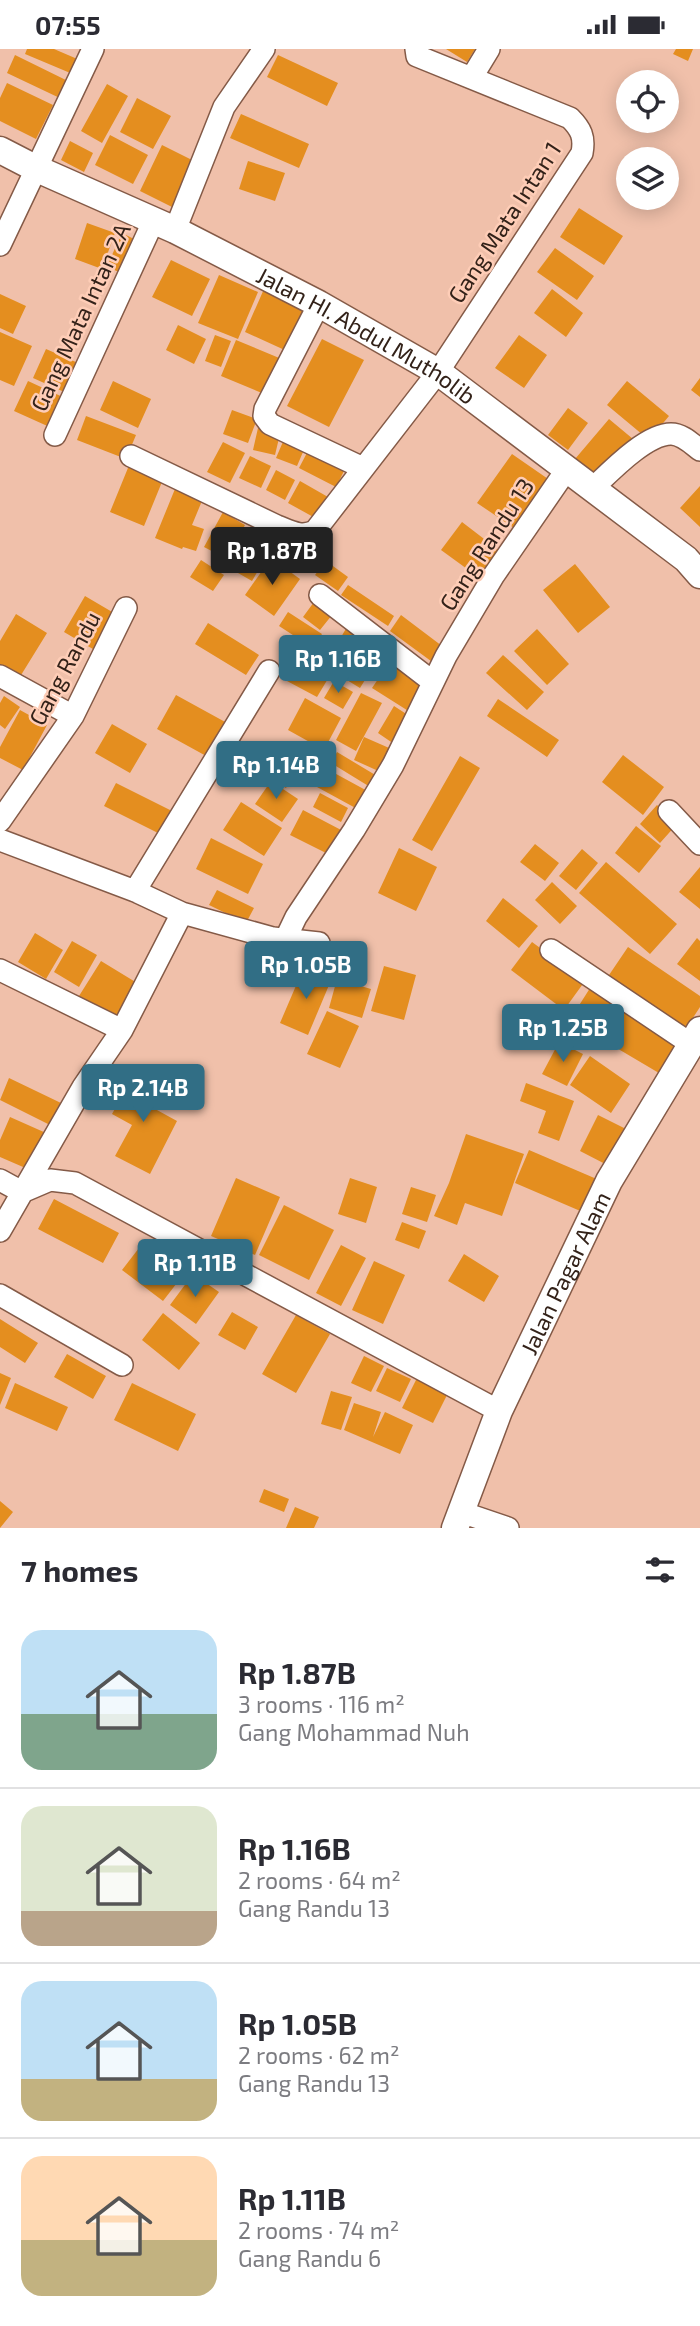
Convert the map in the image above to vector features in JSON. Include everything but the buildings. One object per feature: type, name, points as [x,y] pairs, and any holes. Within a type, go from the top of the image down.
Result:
[{"type":"street","points":[[0,245],[93,49]]},
{"type":"street","name":"Gang Mata Intan 2A","points":[[55,435],[224,107],[264,49]]},
{"type":"street","points":[[416,49],[418,56],[472,77],[489,49]]},
{"type":"street","name":"Gang Mata Intan 1","points":[[438,372],[582,153],[584,140],[580,128],[570,118],[472,77]]},
{"type":"street","name":"Jalan HI. Abdul Mutholib","points":[[0,150],[35,168],[103,196],[319,304],[438,372],[686,559],[700,575]]},
{"type":"street","points":[[319,304],[265,409],[264,416],[270,424],[363,468]]},
{"type":"street","points":[[131,456],[300,535],[314,531],[438,372]]},
{"type":"street","points":[[593,488],[624,459],[656,438],[670,434],[681,436],[700,450]]},
{"type":"street","name":"Gang Randu 13","points":[[285,940],[296,917],[393,765],[446,656],[494,575],[567,469]]},
{"type":"street","points":[[320,595],[433,682]]},
{"type":"street","name":"Gang Randu","points":[[0,821],[73,716],[126,608]]},
{"type":"street","points":[[135,891],[269,671]]},
{"type":"street","points":[[0,676],[73,716]]},
{"type":"street","points":[[669,811],[700,844]]},
{"type":"street","points":[[0,840],[135,891],[182,913],[285,940],[319,943]]},
{"type":"street","points":[[0,1231],[83,1087],[122,1030],[182,913]]},
{"type":"street","points":[[551,950],[695,1037]]},
{"type":"street","points":[[0,970],[122,1030]]},
{"type":"street","name":"Jalan Pagar Alam","points":[[458,1520],[499,1411],[610,1181],[695,1037]]},
{"type":"street","points":[[0,1180],[22,1192]]},
{"type":"street","points":[[22,1192],[50,1180],[75,1183],[499,1411]]},
{"type":"street","points":[[0,1295],[122,1365]]},
{"type":"street","points":[[458,1520],[508,1528]]}]
